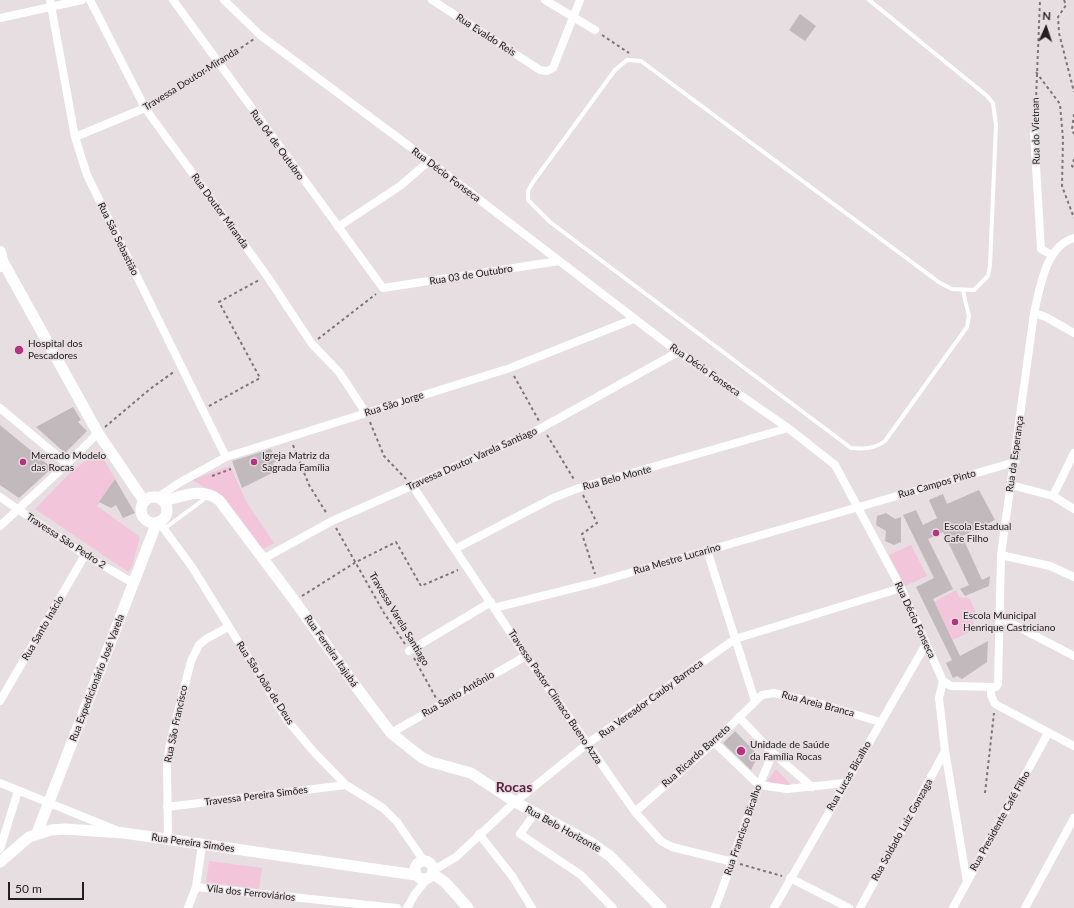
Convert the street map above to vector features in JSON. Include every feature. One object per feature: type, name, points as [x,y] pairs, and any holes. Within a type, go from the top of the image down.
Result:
[{"type":"street","points":[[0,18],[50,4],[82,0]]},
{"type":"street","name":"Rua Doutor Miranda","points":[[90,0],[146,108],[267,276],[312,344],[339,372],[366,413]]},
{"type":"street","name":"Rua 04 de Outubro","points":[[173,0],[218,64],[383,288]]},
{"type":"street","name":"Rua Décio Fonseca","points":[[224,0],[260,35],[430,162],[678,352],[788,428],[836,465],[901,588],[943,681]]},
{"type":"street","name":"Rua Evaldo Reis","points":[[432,0],[540,70],[547,71],[553,68],[573,18]]},
{"type":"street","points":[[545,0],[595,30]]},
{"type":"street","points":[[573,18],[580,0]]},
{"type":"street","name":"Rua São Sebastião","points":[[50,4],[75,137],[86,175],[226,457]]},
{"type":"street","name":"Travessa Doutor Miranda","points":[[75,137],[146,108]]},
{"type":"street","name":"Rua do Vietnan","points":[[1034,133],[1040,249],[1052,256]]},
{"type":"street","points":[[338,227],[400,186],[430,162]]},
{"type":"street","name":"Rua da Esperança","points":[[995,704],[991,696],[994,686],[999,617],[1001,555],[1015,462],[1034,313],[1043,277],[1052,256],[1064,243],[1074,238]]},
{"type":"street","points":[[1,259],[98,433],[144,501]]},
{"type":"street","name":"Rua 03 de Outubro","points":[[383,288],[559,261]]},
{"type":"street","points":[[1034,313],[1046,317],[1074,333]]},
{"type":"street","name":"Rua São Jorge","points":[[161,499],[195,473],[226,457],[510,368],[634,319]]},
{"type":"street","name":"Travessa Doutor Varela Santiago","points":[[264,559],[332,521],[543,428],[678,352]]},
{"type":"street","points":[[0,408],[67,464]]},
{"type":"street","name":"Rua Belo Monte","points":[[455,549],[553,498],[579,488],[788,428]]},
{"type":"street","points":[[0,526],[98,433]]},
{"type":"street","points":[[1053,496],[1074,453]]},
{"type":"street","name":"Rua Campos Pinto","points":[[859,507],[1015,462]]},
{"type":"street","name":"Travessa Pastor Clímaco Bueno Azza","points":[[412,485],[526,656],[635,812],[661,841],[672,847],[733,862]]},
{"type":"street","points":[[1011,485],[1053,496],[1074,509]]},
{"type":"street","points":[[161,499],[167,507],[167,514],[160,524],[150,522],[145,519],[141,513],[141,506],[144,501],[151,497],[161,499],[200,492],[210,494]]},
{"type":"street","name":"Rua Ferreira Itajubá","points":[[210,494],[219,500],[264,559],[391,733],[421,757],[431,762],[471,773],[515,802]]},
{"type":"street","name":"Travessa São Pedro 2","points":[[0,497],[85,555],[133,583]]},
{"type":"street","name":"Rua Mestre Lucarino","points":[[409,651],[493,605],[598,582],[859,507]]},
{"type":"street","name":"Rua Expedicionário José Varela","points":[[37,833],[50,804],[133,583],[160,524]]},
{"type":"street","name":"Rua São João de Deus","points":[[160,524],[192,567],[288,720],[313,751],[346,785],[383,808],[407,834],[424,872]]},
{"type":"street","points":[[707,550],[734,639],[756,700]]},
{"type":"street","name":"Rua Santo Inácio","points":[[0,701],[85,555]]},
{"type":"street","points":[[1001,555],[1050,566],[1074,577]]},
{"type":"street","name":"Rua Vereador Cauby Barroca","points":[[424,872],[453,859],[515,802],[587,744],[734,639],[746,634],[901,588]]},
{"type":"street","points":[[999,617],[1074,656]]},
{"type":"street","name":"Rua São Francisco","points":[[168,840],[166,784],[168,754],[191,661],[199,645],[228,626]]},
{"type":"street","name":"Rua Lucas Bicalho","points":[[774,908],[926,644]]},
{"type":"street","name":"Rua Santo Antônio","points":[[391,733],[526,656]]},
{"type":"street","points":[[967,882],[945,751],[939,698],[943,681],[951,686],[994,686]]},
{"type":"street","name":"Rua Areia Branca","points":[[756,700],[762,695],[774,693],[818,703],[880,722]]},
{"type":"street","name":"Rua Ricardo Barreto","points":[[635,812],[714,742],[756,700]]},
{"type":"street","points":[[995,704],[1074,746]]},
{"type":"street","points":[[739,717],[773,753],[812,787]]},
{"type":"street","name":"Rua Presidente Café Filho","points":[[953,908],[1048,733]]},
{"type":"street","points":[[714,742],[759,785],[787,789],[845,783]]},
{"type":"street","name":"Rua Soldado Luiz Gonzaga","points":[[860,908],[945,751]]},
{"type":"street","name":"Rua Francisco Bicalho","points":[[715,908],[733,862],[759,785],[773,753]]},
{"type":"street","name":"Rua Pereira Simões","points":[[0,783],[124,833],[395,871],[424,872]]},
{"type":"street","name":"Travessa Pereira Simões","points":[[167,807],[346,785]]},
{"type":"street","points":[[0,849],[18,791]]},
{"type":"street","name":"Rua Belo Horizonte","points":[[515,802],[590,842],[610,856],[661,908]]},
{"type":"street","points":[[536,813],[520,834],[581,875],[613,908]]},
{"type":"street","points":[[1025,908],[1074,818]]},
{"type":"street","points":[[0,862],[20,843],[37,833],[65,829],[124,833]]},
{"type":"street","points":[[479,834],[512,876],[532,908]]},
{"type":"street","name":"Vila dos Ferroviários","points":[[202,845],[196,887],[397,908]]},
{"type":"street","points":[[408,905],[424,872],[445,882],[468,908]]},
{"type":"street","points":[[790,878],[850,908]]},
{"type":"street","points":[[188,908],[196,887]]},
{"type":"lane","points":[[869,0],[986,95],[993,103],[996,125],[989,271],[988,276],[974,290],[963,291],[952,289],[940,283],[641,61],[627,60],[615,70],[533,182],[528,192],[528,200],[550,222],[851,448],[870,448],[878,446],[885,441],[967,327],[969,316],[963,291]]},
{"type":"lane","points":[[160,524],[210,494]]},
{"type":"path","name":"Rua do Vietnan","points":[[1034,133],[1040,0]]},
{"type":"path","points":[[1064,0],[1066,5],[1058,17],[1059,33],[1074,92]]},
{"type":"path","points":[[595,30],[641,61]]},
{"type":"path","name":"Travessa Doutor Miranda","points":[[146,108],[218,64],[260,35]]},
{"type":"path","points":[[1036,72],[1060,104],[1063,139],[1062,186],[1074,218]]},
{"type":"path","points":[[1074,114],[1072,130],[1074,134]]},
{"type":"path","points":[[1074,159],[1072,166],[1074,168]]},
{"type":"path","points":[[203,409],[260,378],[219,302],[267,276]]},
{"type":"path","points":[[312,344],[383,288]]},
{"type":"path","points":[[98,433],[150,389],[181,367]]},
{"type":"path","points":[[510,368],[597,522],[582,534],[598,582]]},
{"type":"path","points":[[366,413],[384,456],[412,485]]},
{"type":"path","name":"Travessa Varela Santiago","points":[[290,436],[309,486],[332,521],[384,613],[409,651],[440,705]]},
{"type":"path","points":[[294,600],[356,562],[396,542],[421,586],[466,566]]},
{"type":"path","points":[[985,793],[995,704]]},
{"type":"path","points":[[733,862],[790,878]]},
{"type":"shaded area","points":[[99,451],[115,479],[97,506],[140,537],[131,569],[128,572],[35,509],[73,470]]},
{"type":"shaded area","points":[[230,466],[247,503],[274,543],[261,550],[226,500],[192,480]]},
{"type":"shaded area","points":[[911,545],[927,576],[905,586],[889,555]]},
{"type":"shaded area","points":[[956,590],[959,597],[970,599],[976,613],[973,623],[976,629],[953,640],[934,602]]},
{"type":"shaded area","points":[[776,769],[792,786],[786,788],[767,781]]},
{"type":"shaded area","points":[[209,861],[262,868],[259,889],[206,882]]},
{"type":"building","points":[[800,14],[816,26],[805,41],[789,30]]},
{"type":"building","points":[[73,407],[81,420],[78,422],[87,431],[65,453],[36,427]]},
{"type":"building","name":"Mercado Modelo das Rocas","points":[[0,425],[52,468],[19,498],[0,485]]},
{"type":"building","name":"Igreja Matriz da Sagrada Família","points":[[271,449],[276,462],[273,463],[276,471],[242,488],[232,461]]},
{"type":"building","points":[[115,479],[135,513],[123,518],[116,505],[111,508],[99,502]]},
{"type":"building","points":[[979,490],[995,520],[962,536],[982,580],[990,576],[989,586],[965,596],[960,589],[969,585],[943,532],[928,539],[953,589],[933,599],[960,656],[988,641],[987,662],[962,679],[957,676],[953,678],[946,663],[952,660],[916,587],[934,578],[903,515],[916,510],[923,525],[937,518],[929,500],[943,494],[947,504]]},
{"type":"building","points":[[886,513],[895,519],[901,517],[901,542],[894,545],[885,541],[886,531],[876,525],[877,516]]},
{"type":"building","name":"Unidade de Saúde da Família Rocas","points":[[735,731],[760,757],[755,762],[751,770],[723,743]]},
{"type":"place","name":"Hospital dos Pescadores","points":[[19,350]]},
{"type":"place","name":"Mercado Modelo das Rocas","points":[[23,462]]},
{"type":"place","name":"Igreja Matriz da Sagrada Família","points":[[254,462]]},
{"type":"place","name":"Escola Estadual Cafe Filho","points":[[936,533]]},
{"type":"place","name":"Escola Municipal Henrique Castriciano","points":[[955,622]]},
{"type":"place","name":"Unidade de Saúde da Família Rocas","points":[[741,751]]},
{"type":"district","name":"Rocas","points":[[514,787]]}]
